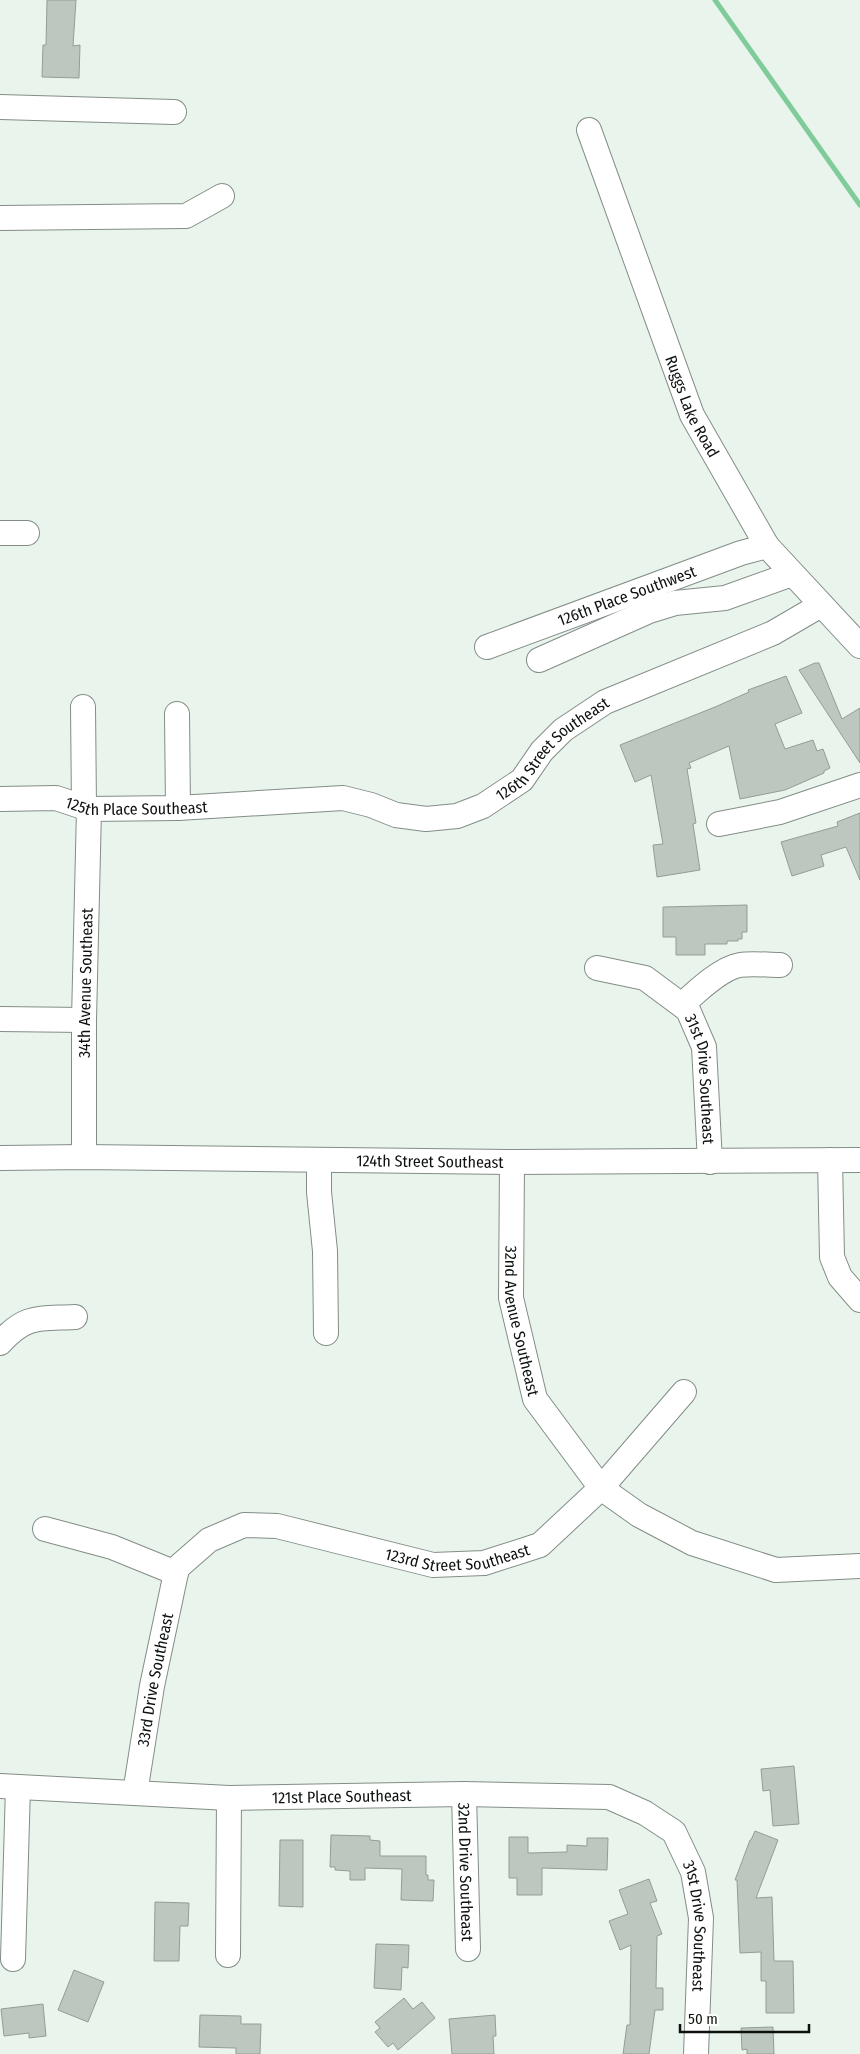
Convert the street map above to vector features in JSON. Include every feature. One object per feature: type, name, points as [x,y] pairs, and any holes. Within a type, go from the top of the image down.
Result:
[{"type":"street","points":[[0,107],[174,112]]},
{"type":"street","name":"Ruggs Lake Road","points":[[589,130],[692,415],[767,546],[860,646]]},
{"type":"street","points":[[0,218],[186,216],[222,196]]},
{"type":"street","points":[[0,533],[27,533]]},
{"type":"street","name":"126th Place Southwest","points":[[487,647],[741,553],[767,546]]},
{"type":"street","points":[[539,660],[649,611],[674,603],[725,598],[792,574]]},
{"type":"street","name":"126th Street Southeast","points":[[272,803],[343,798],[371,805],[396,815],[426,819],[457,816],[483,806],[522,780],[542,751],[563,730],[605,702],[773,633],[821,605]]},
{"type":"street","name":"34th Avenue Southeast","points":[[83,707],[86,808],[84,1157]]},
{"type":"street","points":[[177,714],[178,808]]},
{"type":"street","points":[[720,824],[780,812],[860,785]]},
{"type":"street","name":"125th Place Southeast","points":[[0,799],[56,798],[86,808],[178,808],[272,803]]},
{"type":"street","points":[[682,1005],[700,988],[730,969],[740,965],[780,965]]},
{"type":"street","name":"31st Drive Southeast","points":[[597,968],[645,978],[688,1010],[704,1047],[710,1162]]},
{"type":"street","points":[[0,1019],[84,1020]]},
{"type":"street","name":"124th Street Southeast","points":[[0,1158],[84,1157],[512,1162],[860,1160]]},
{"type":"street","points":[[319,1160],[319,1192],[325,1251],[326,1333]]},
{"type":"street","points":[[830,1160],[832,1257],[840,1277],[860,1300]]},
{"type":"street","name":"32nd Avenue Southeast","points":[[512,1162],[511,1298],[535,1399],[601,1488]]},
{"type":"street","points":[[0,1343],[13,1329],[32,1319],[75,1317]]},
{"type":"street","name":"123rd Street Southeast","points":[[177,1570],[209,1540],[244,1525],[277,1526],[433,1565],[484,1563],[540,1545],[601,1488],[684,1392]]},
{"type":"street","points":[[601,1488],[639,1515],[692,1543],[776,1570],[860,1566]]},
{"type":"street","points":[[46,1529],[112,1547],[177,1570]]},
{"type":"street","name":"33rd Drive Southeast","points":[[135,1793],[152,1686],[177,1570]]},
{"type":"street","points":[[9,1787],[13,1959]]},
{"type":"street","name":"121st Place Southeast","points":[[9,1787],[229,1798],[464,1794],[609,1797],[645,1813],[674,1832]]},
{"type":"street","name":"32nd Drive Southeast","points":[[464,1794],[468,1949]]},
{"type":"street","points":[[228,1955],[229,1798]]},
{"type":"street","name":"31st Drive Southeast","points":[[674,1832],[693,1872],[701,1918],[696,2054]]},
{"type":"building","points":[[47,0],[76,0],[73,46],[80,45],[79,78],[42,77],[43,45],[46,45]]},
{"type":"building","points":[[819,663],[842,719],[860,708],[860,763],[799,670]]},
{"type":"building","points":[[786,676],[802,713],[775,724],[785,749],[813,740],[817,751],[823,749],[830,768],[824,771],[824,773],[785,790],[740,799],[729,746],[689,763],[691,768],[687,769],[696,823],[693,824],[700,870],[657,877],[653,845],[663,844],[651,775],[635,782],[620,745],[715,707],[749,692],[748,690]]},
{"type":"building","points":[[860,813],[860,880],[846,847],[821,855],[824,866],[792,876],[781,842],[838,826],[837,822]]},
{"type":"building","points":[[747,905],[747,932],[742,932],[742,939],[727,941],[727,944],[705,944],[705,955],[676,955],[676,937],[663,937],[663,907]]},
{"type":"building","points":[[794,1766],[799,1824],[773,1826],[770,1790],[763,1791],[761,1769]]},
{"type":"building","points":[[755,1831],[778,1840],[756,1898],[772,1897],[774,1961],[793,1961],[794,2013],[766,2013],[766,1981],[761,1981],[761,1952],[740,1953],[737,1880],[735,1880]]},
{"type":"building","points":[[331,1835],[370,1836],[370,1840],[380,1841],[380,1856],[426,1856],[426,1875],[428,1875],[428,1880],[434,1880],[433,1901],[401,1900],[402,1869],[365,1868],[365,1880],[350,1880],[350,1871],[335,1870],[335,1867],[330,1867]]},
{"type":"building","points":[[509,1837],[528,1837],[528,1853],[567,1852],[567,1845],[587,1846],[587,1838],[608,1838],[607,1870],[542,1868],[542,1895],[517,1895],[517,1878],[509,1878]]},
{"type":"building","points":[[280,1840],[303,1840],[303,1907],[279,1906]]},
{"type":"building","points":[[649,1879],[657,1901],[650,1903],[662,1934],[657,1936],[656,1988],[663,1988],[663,2010],[655,2010],[649,2054],[623,2054],[627,2025],[630,2025],[631,1945],[620,1950],[609,1921],[628,1914],[619,1890]]},
{"type":"building","points":[[155,1902],[189,1903],[188,1926],[180,1926],[179,1961],[154,1961]]},
{"type":"building","points":[[376,1944],[409,1945],[408,1968],[402,1967],[401,1990],[374,1988]]},
{"type":"building","points":[[74,1970],[104,1982],[88,2022],[58,2010]]},
{"type":"building","points":[[404,1998],[413,2009],[422,2002],[435,2018],[398,2050],[393,2043],[388,2047],[375,2032],[380,2028],[375,2022]]},
{"type":"building","points":[[43,2004],[46,2036],[29,2038],[29,2033],[4,2036],[1,2009]]},
{"type":"building","points":[[200,2015],[241,2016],[241,2024],[261,2024],[260,2054],[236,2054],[236,2048],[199,2047]]},
{"type":"building","points":[[495,2015],[496,2036],[493,2036],[494,2054],[452,2054],[449,2019]]},
{"type":"building","points":[[773,2027],[774,2054],[747,2054],[747,2049],[742,2050],[741,2028]]},
{"type":"waterway","points":[[715,0],[860,205]]}]
